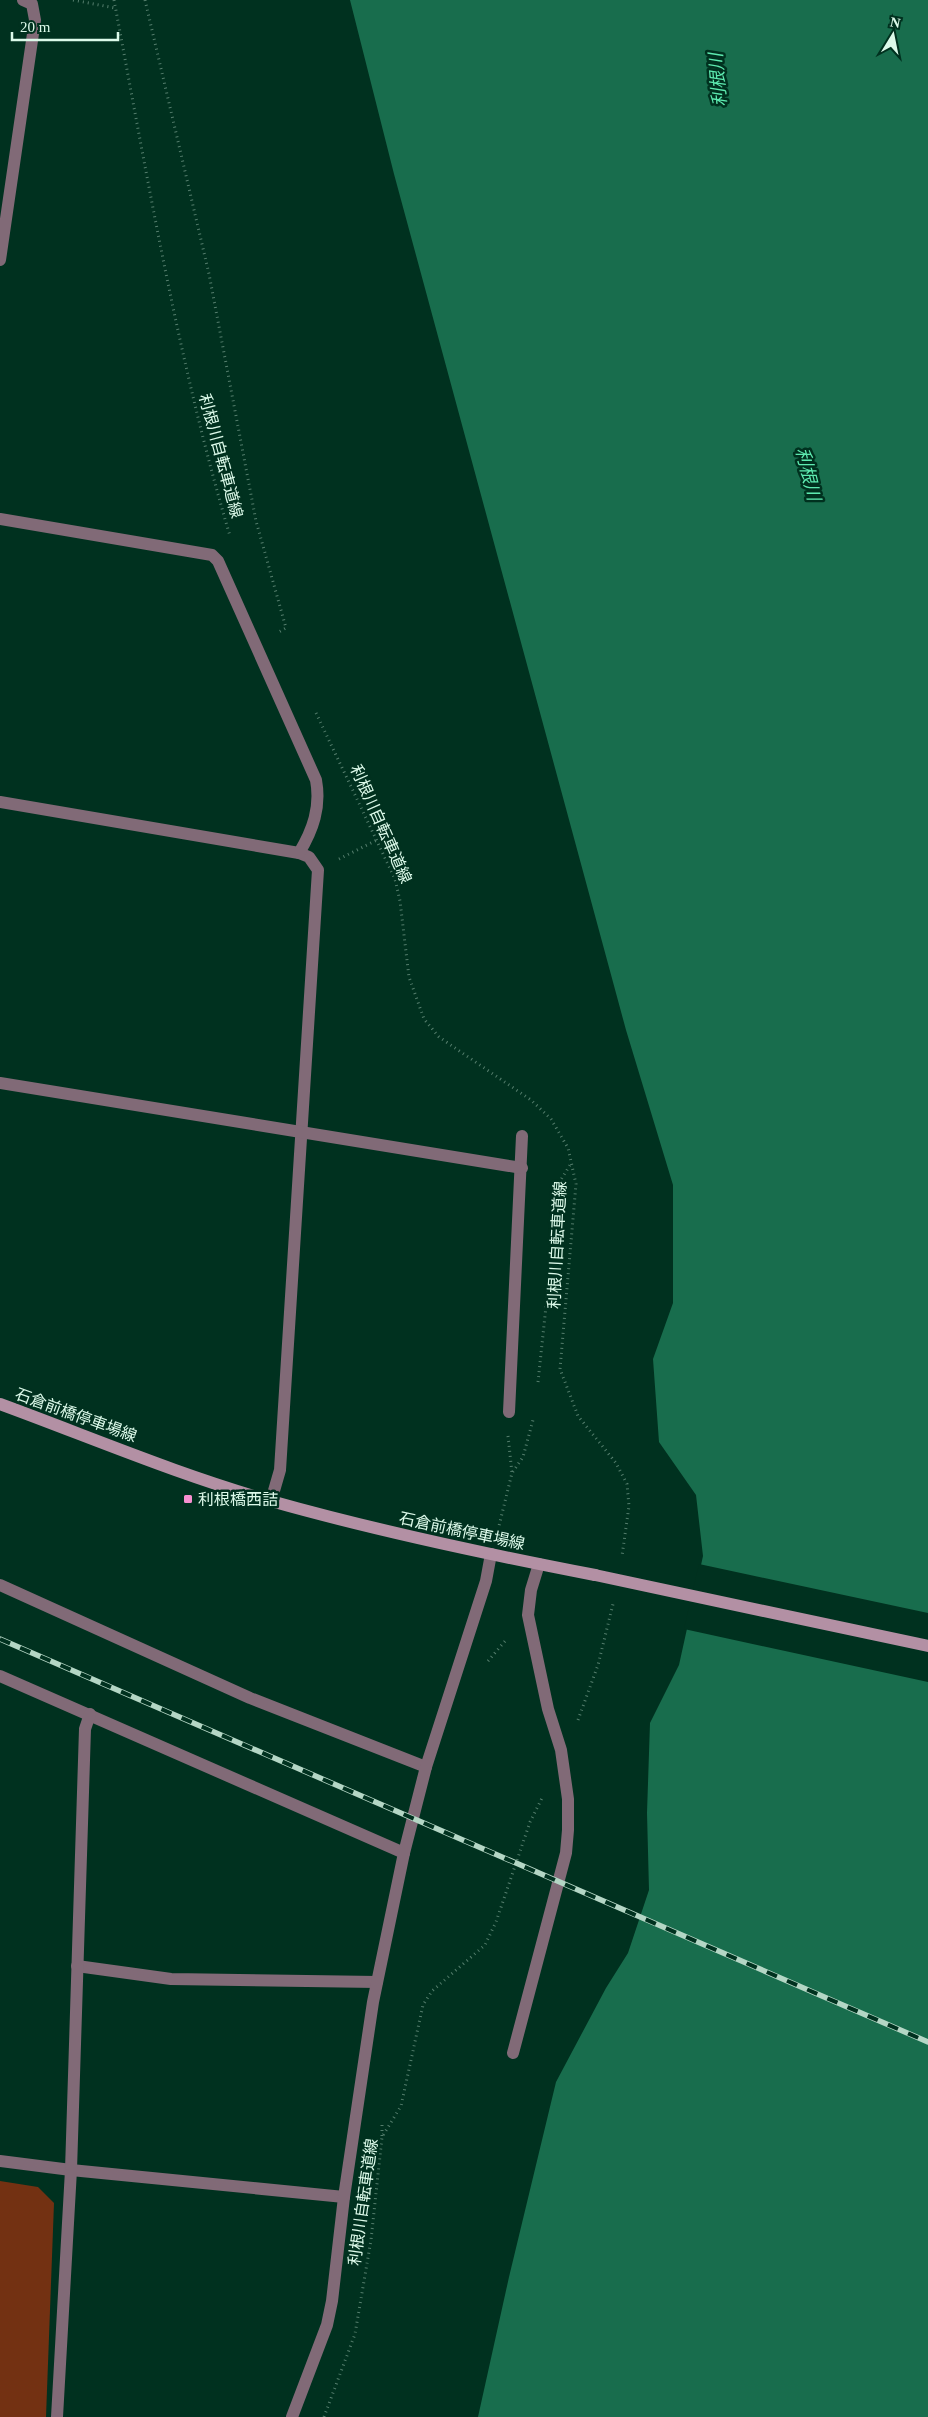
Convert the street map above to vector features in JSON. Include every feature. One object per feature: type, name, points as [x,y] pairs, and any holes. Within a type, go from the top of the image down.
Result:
[{"type":"main road","name":"石倉前橋停車場線","points":[[0,1404],[205,1480],[271,1501],[387,1531],[491,1554],[928,1646]]},
{"type":"street","points":[[0,256],[36,20],[32,4],[23,0]]},
{"type":"street","points":[[0,519],[212,555],[218,561],[316,780],[320,799],[308,838],[299,853]]},
{"type":"street","points":[[0,802],[299,853],[309,857],[318,870],[280,1470],[271,1501]]},
{"type":"street","points":[[0,1082],[300,1133],[522,1168]]},
{"type":"street","points":[[509,1412],[522,1168],[522,1136]]},
{"type":"street","points":[[292,2417],[328,2317],[337,2265],[344,2197],[377,1982],[404,1853],[426,1767],[486,1581],[491,1554]]},
{"type":"street","points":[[513,2053],[566,1853],[568,1830],[568,1798],[561,1750],[548,1709],[528,1615],[531,1590],[539,1564]]},
{"type":"street","points":[[0,1585],[250,1698],[426,1767]]},
{"type":"street","points":[[0,1676],[404,1853]]},
{"type":"street","points":[[57,2417],[71,2170],[85,1729],[90,1714]]},
{"type":"street","points":[[78,1966],[171,1979],[377,1982]]},
{"type":"street","points":[[0,2161],[71,2170],[344,2197]]},
{"type":"path","points":[[73,0],[116,8]]},
{"type":"path","name":"利根川自転車道線","points":[[114,0],[171,297],[202,438],[230,539]]},
{"type":"path","points":[[145,0],[209,274],[256,521],[286,628],[275,634]]},
{"type":"path","points":[[271,625],[280,642]]},
{"type":"path","name":"利根川自転車道線","points":[[314,709],[397,886],[403,920],[409,977],[424,1020],[439,1037],[531,1100],[551,1119],[568,1148],[576,1184],[560,1369],[578,1416],[616,1463],[627,1484],[629,1506],[621,1559]]},
{"type":"path","points":[[334,861],[376,840]]},
{"type":"path","points":[[509,1412],[508,1447],[512,1473]]},
{"type":"path","points":[[578,1718],[598,1665],[615,1595]]},
{"type":"path","points":[[487,1661],[506,1640],[505,1632]]},
{"type":"path","name":"利根川自転車道線","points":[[324,2417],[355,2334],[371,2240],[382,2137],[401,2106],[423,2005],[432,1991],[485,1945],[496,1922],[530,1822],[547,1790]]},
{"type":"path","points":[[382,2137],[383,2113]]},
{"type":"shaded area","points":[[0,2181],[38,2187],[54,2203],[46,2417],[0,2417]]},
{"type":"water","name":"利根川","points":[[350,0],[928,0],[928,2417],[478,2417],[509,2277],[556,2082],[606,1988],[628,1953],[649,1890],[647,1813],[650,1723],[679,1665],[703,1556],[696,1495],[659,1442],[653,1359],[673,1303],[673,1185],[626,1030],[394,174]]},
{"type":"pier","points":[[699,1564],[928,1613],[928,1682],[684,1629]]},
{"type":"railway","points":[[0,1639],[928,2042]]},
{"type":"place","name":"利根橋西詰","points":[[188,1499]]}]
